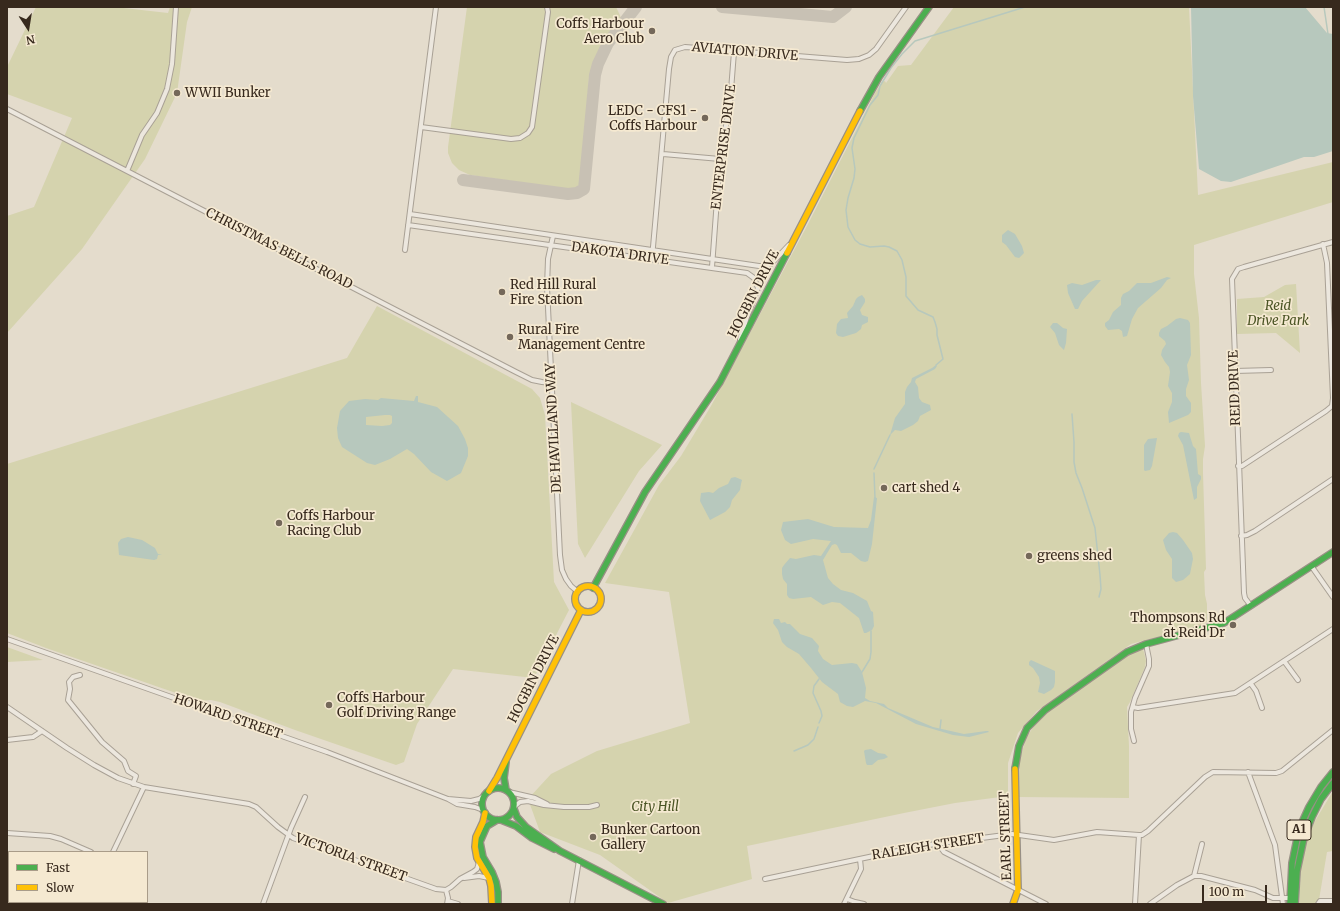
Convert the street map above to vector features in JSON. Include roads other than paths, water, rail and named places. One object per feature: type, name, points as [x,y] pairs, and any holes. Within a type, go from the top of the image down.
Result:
[{"type":"main road","name":"HOGBIN DRIVE","points":[[593,588],[646,492],[708,402],[720,382],[879,77],[929,7]]},
{"type":"main road","name":"EARL STREET","points":[[1013,904],[1018,890],[1015,767],[1019,746],[1027,728],[1040,715],[1127,652],[1146,644],[1224,623],[1333,552]]},
{"type":"main road","points":[[582,588],[593,588],[600,596],[600,604],[591,612],[581,610],[576,606],[575,602],[578,592],[582,588]]},
{"type":"main road","name":"HOGBIN DRIVE","points":[[489,791],[581,610]]},
{"type":"main road","name":"HOGBIN DRIVE","points":[[506,758],[504,778],[508,791]]},
{"type":"main road","name":"A1","points":[[1290,901],[1292,863],[1302,821],[1317,794],[1332,776]]},
{"type":"main road","name":"A1","points":[[1295,904],[1297,871],[1304,838],[1321,799],[1333,783]]},
{"type":"main road","points":[[492,904],[492,893],[489,878],[479,862],[475,842],[478,831],[483,822],[484,812],[482,800],[489,791],[497,788],[508,791],[513,796],[514,808],[517,817],[526,827],[560,851]]},
{"type":"main road","points":[[498,904],[496,882],[483,857],[480,842],[487,826],[509,816],[514,808]]},
{"type":"main road","points":[[484,812],[492,819],[516,826],[532,838],[579,860],[663,904]]},
{"type":"street","points":[[127,171],[142,135],[157,113],[167,89],[172,64],[176,7]]},
{"type":"street","points":[[405,250],[436,7]]},
{"type":"street","points":[[421,127],[511,139],[520,138],[528,133],[532,127],[548,12],[546,7]]},
{"type":"street","name":"AVIATION DRIVE","points":[[652,258],[669,69],[672,53],[675,50],[685,47],[847,60],[859,59],[869,55],[876,49],[906,7]]},
{"type":"street","name":"ENTERPRISE DRIVE","points":[[712,267],[720,159],[730,103],[734,52]]},
{"type":"street","name":"CHRISTMAS BELLS ROAD","points":[[7,109],[516,372],[532,380],[552,382]]},
{"type":"street","points":[[662,154],[720,159]]},
{"type":"street","name":"DAKOTA DRIVE","points":[[410,214],[766,266],[771,264],[793,241]]},
{"type":"street","name":"DAKOTA DRIVE","points":[[408,225],[652,258],[747,273],[754,278],[758,284],[758,292],[747,317],[737,350]]},
{"type":"street","name":"DE HAVILLAND WAY","points":[[553,236],[547,271],[561,562],[562,570],[566,579],[570,586],[578,592]]},
{"type":"street","name":"REID DRIVE","points":[[1251,606],[1245,598],[1244,593],[1231,284],[1238,269],[1333,242]]},
{"type":"street","points":[[1238,466],[1242,466],[1332,406],[1331,306],[1327,264],[1323,244]]},
{"type":"street","points":[[1235,371],[1271,370]]},
{"type":"street","points":[[1241,536],[1255,531],[1333,479]]},
{"type":"street","points":[[1312,567],[1333,597]]},
{"type":"street","points":[[1133,707],[1138,708],[1235,693],[1251,684],[1333,629]]},
{"type":"street","name":"HOWARD STREET","points":[[7,638],[327,752],[448,799],[456,804],[475,808],[484,812]]},
{"type":"street","points":[[1134,742],[1131,729],[1131,712],[1135,698],[1149,666],[1146,644]]},
{"type":"street","points":[[1284,661],[1298,680]]},
{"type":"street","points":[[80,675],[73,677],[69,682],[70,689],[68,700],[102,742],[124,761],[128,771],[136,776],[133,784]]},
{"type":"street","points":[[1251,684],[1256,691],[1262,708]]},
{"type":"street","name":"VICTORIA STREET","points":[[7,707],[109,774],[144,787],[249,804],[256,807],[289,835],[436,889],[446,890]]},
{"type":"street","points":[[1135,904],[1139,836],[1148,831],[1205,777],[1213,772],[1276,773],[1282,771],[1333,730]]},
{"type":"street","points":[[7,740],[33,737],[42,731]]},
{"type":"street","points":[[1248,772],[1275,845],[1283,904]]},
{"type":"street","points":[[113,851],[144,787]]},
{"type":"street","points":[[508,791],[534,798],[550,805]]},
{"type":"street","name":"HOWARD STREET","points":[[448,799],[471,801],[484,796]]},
{"type":"street","points":[[263,904],[291,828],[305,797]]},
{"type":"street","points":[[514,808],[517,804],[524,801],[550,805],[588,807],[598,805]]},
{"type":"street","name":"RALEIGH STREET","points":[[765,879],[921,846],[1012,834],[1054,840],[1097,832],[1139,836]]},
{"type":"street","points":[[7,834],[44,836],[61,839],[89,851]]},
{"type":"street","points":[[938,844],[944,852],[1046,904]]},
{"type":"street","points":[[1194,876],[1202,844]]},
{"type":"street","points":[[844,904],[861,869],[860,858]]},
{"type":"street","points":[[572,904],[579,860]]},
{"type":"street","points":[[458,904],[448,902],[446,890],[460,879],[474,872],[479,862]]},
{"type":"street","points":[[460,879],[479,876],[489,878]]},
{"type":"street","points":[[1150,904],[1177,885],[1194,876],[1201,876],[1254,890],[1273,898],[1282,898],[1290,901]]},
{"type":"street","points":[[847,899],[864,904]]},
{"type":"street","points":[[1318,904],[1320,901],[1333,901]]},
{"type":"waterway","points":[[936,365],[943,359],[935,322],[933,317],[918,310],[906,296],[906,277],[902,260],[897,251],[884,246],[870,247],[860,244],[855,240],[848,227],[846,210],[854,178],[855,169],[852,148],[854,138],[870,105],[878,95],[880,86],[891,68],[915,41],[1025,7]]},
{"type":"waterway","points":[[1324,7],[1328,34]]},
{"type":"waterway","points":[[1072,414],[1074,462],[1076,473],[1095,528],[1101,589],[1099,597]]},
{"type":"waterway","points":[[874,469],[890,435]]},
{"type":"waterway","points":[[874,473],[875,498]]},
{"type":"waterway","points":[[862,672],[870,659],[871,631]]},
{"type":"waterway","points":[[819,679],[814,686],[813,693],[822,716],[819,723]]},
{"type":"waterway","points":[[940,729],[941,720]]},
{"type":"waterway","points":[[794,751],[808,745],[814,739],[818,727]]},
{"type":"place","name":"Coffs Harbour Aero Club","points":[[652,31]]},
{"type":"place","name":"WWII Bunker","points":[[177,93]]},
{"type":"place","name":"LEDC - CFS1 - Coffs Harbour","points":[[705,118]]},
{"type":"place","name":"Red Hill Rural Fire Station","points":[[502,292]]},
{"type":"place","name":"Rural Fire Management Centre","points":[[510,337]]},
{"type":"place","name":"cart shed 4","points":[[884,488]]},
{"type":"place","name":"Coffs Harbour Racing Club","points":[[279,523]]},
{"type":"place","name":"greens shed","points":[[1029,556]]},
{"type":"place","name":"Thompsons Rd at Reid Dr","points":[[1233,625]]},
{"type":"place","name":"Coffs Harbour Golf Driving Range","points":[[329,705]]},
{"type":"place","name":"Bunker Cartoon Gallery","points":[[593,837]]},
{"type":"park label","name":"Reid Drive Park","points":[[1278,314]]},
{"type":"park label","name":"City Hill","points":[[655,807]]}]
